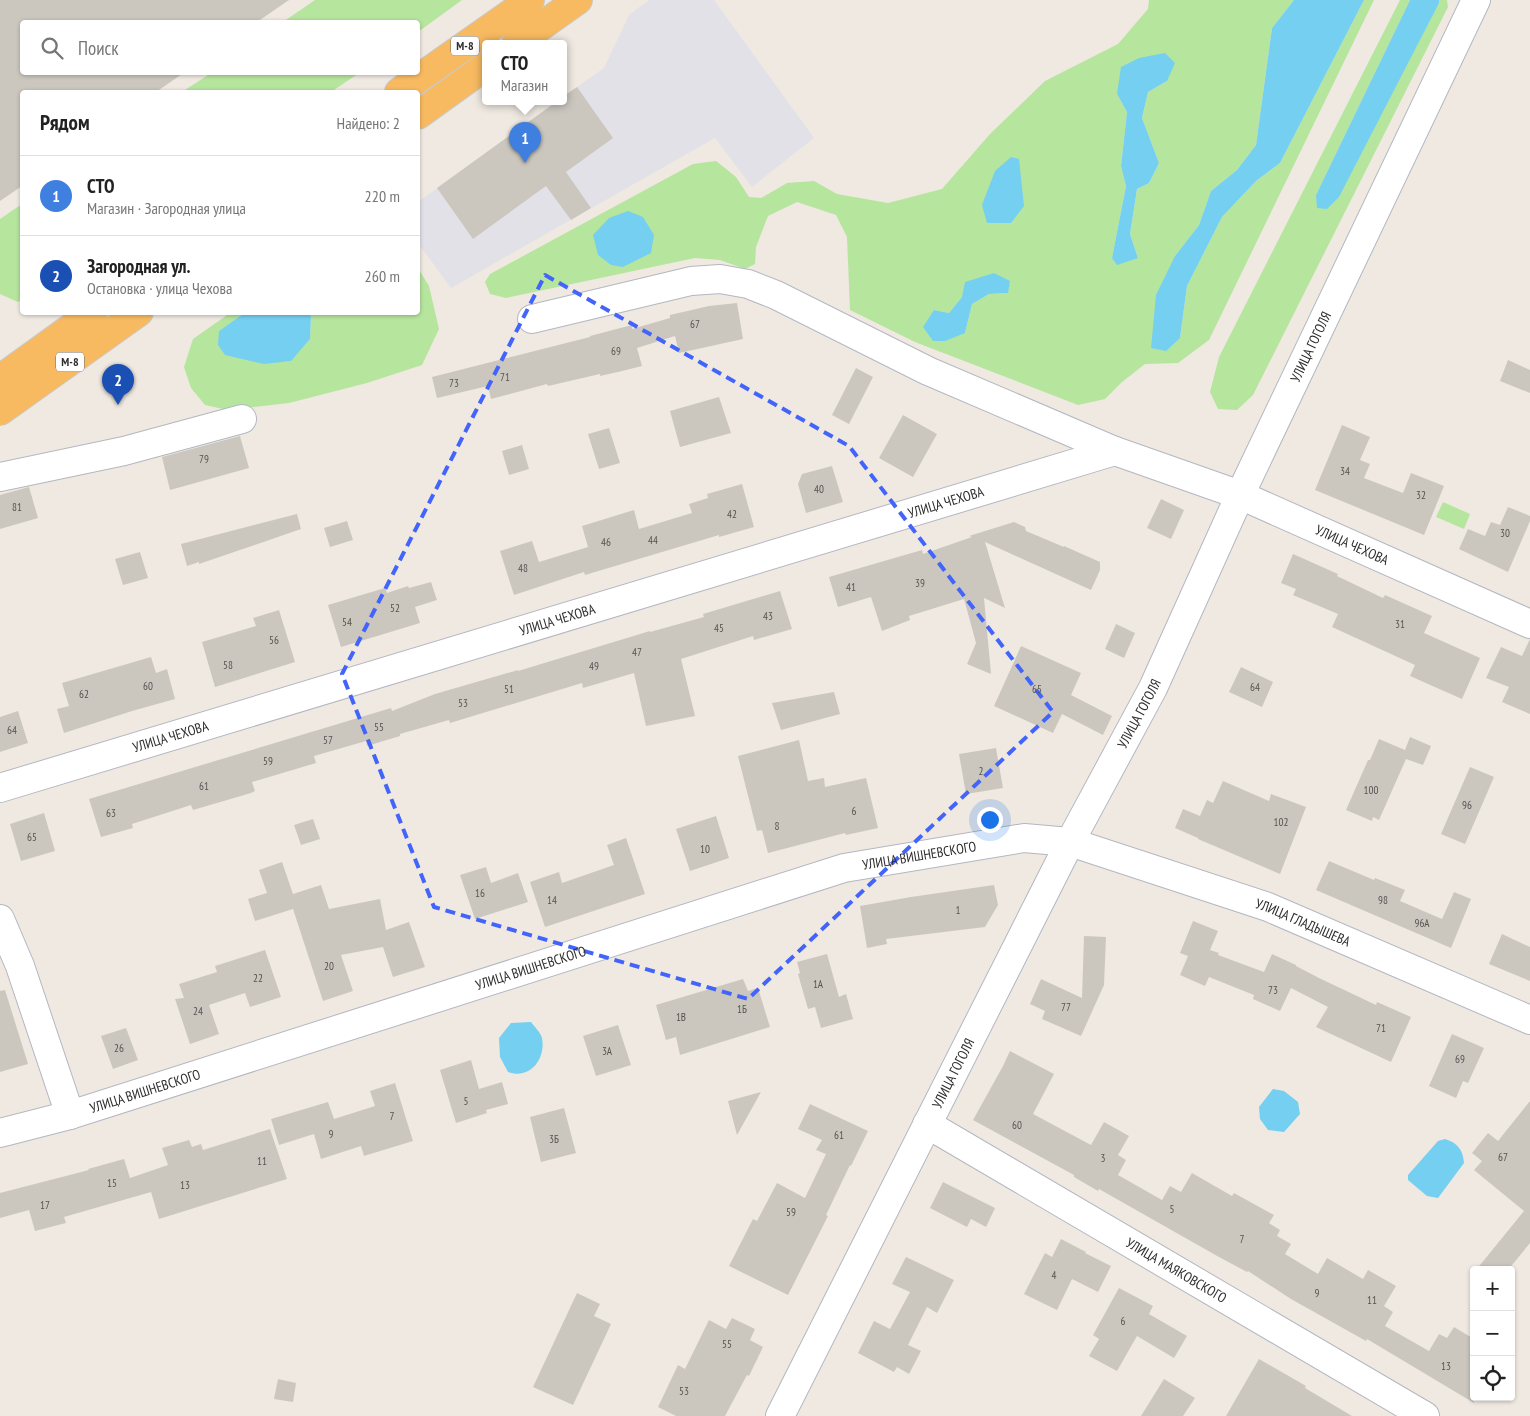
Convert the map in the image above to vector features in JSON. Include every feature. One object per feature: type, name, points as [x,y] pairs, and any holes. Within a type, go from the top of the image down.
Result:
[{"type":"highway","name":"М-8","points":[[403,90],[530,0]]},
{"type":"highway","points":[[522,40],[578,0]]},
{"type":"highway","name":"М-8","points":[[420,114],[482,69]]},
{"type":"highway","name":"М-8","points":[[0,379],[89,315]]},
{"type":"highway","name":"М-8","points":[[0,411],[135,315]]},
{"type":"street","name":"УЛИЦА ГОГОЛЯ","points":[[780,1416],[1070,842],[1152,688],[1240,495],[1476,0]]},
{"type":"street","name":"УЛИЦА ЧЕХОВА","points":[[532,319],[691,281],[720,279],[748,284],[776,295],[928,371],[1115,451],[1240,495],[1530,624]]},
{"type":"street","points":[[0,476],[124,451],[242,419]]},
{"type":"street","name":"УЛИЦА ЧЕХОВА","points":[[0,788],[1115,451]]},
{"type":"street","name":"УЛИЦА ВИШНЕВСКОГО","points":[[0,1133],[70,1115],[844,868],[1024,838],[1070,842]]},
{"type":"street","name":"УЛИЦА ГЛАДЫШЕВА","points":[[1070,842],[1268,907],[1530,1020]]},
{"type":"street","points":[[0,919],[20,966],[70,1115]]},
{"type":"street","name":"УЛИЦА МАЯКОВСКОГО","points":[[927,1124],[1425,1416]]},
{"type":"highlighted area","points":[[545,275],[849,446],[1053,712],[748,999],[434,907],[342,674]]},
{"type":"shaded area","points":[[649,0],[714,0],[814,138],[752,187],[715,138],[451,288],[420,246],[420,201],[552,105],[567,105],[567,94],[604,68],[629,15]]},
{"type":"green space","points":[[315,0],[462,0],[420,31],[420,20],[286,20]]},
{"type":"green space","points":[[1149,0],[1294,0],[1272,28],[1256,145],[1237,170],[1211,191],[1199,225],[1175,256],[1180,338],[1187,286],[1222,217],[1256,181],[1280,163],[1364,0],[1374,0],[1209,340],[1178,363],[1145,364],[1122,382],[1105,399],[1078,405],[915,342],[850,310],[847,237],[836,215],[797,202],[768,216],[756,247],[755,264],[745,269],[720,260],[695,258],[506,298],[490,294],[485,282],[490,274],[693,164],[716,161],[736,177],[749,197],[761,198],[787,183],[814,181],[837,194],[888,203],[942,189],[990,134],[1045,81],[1118,44],[1148,9]],"holes":[[[1167,81],[1148,92],[1142,118],[1159,163],[1149,183],[1137,189],[1130,234],[1138,258],[1112,258],[1126,186],[1121,166],[1127,112],[1117,94]],[[1010,281],[1007,293],[989,294],[972,304],[965,333],[934,310],[949,313],[962,297]]]},
{"type":"green space","points":[[1400,0],[1410,0],[1316,195],[1439,3],[1439,0],[1447,0],[1448,7],[1253,395],[1237,410],[1218,409],[1210,392],[1219,357]]},
{"type":"green space","points":[[208,75],[356,75],[334,90],[185,90]]},
{"type":"green space","points":[[20,205],[20,301],[18,302],[0,294],[0,219]]},
{"type":"green space","points":[[420,271],[429,286],[439,329],[422,365],[367,383],[289,403],[228,410],[205,405],[191,388],[184,367],[193,339],[227,315],[243,315],[219,331],[264,363],[290,361],[310,339],[311,316],[420,315]]},
{"type":"green space","points":[[1443,502],[1470,514],[1464,529],[1436,517]]},
{"type":"water","points":[[1294,0],[1364,0],[1280,163],[1256,181],[1222,217],[1187,286],[1180,338],[1166,351],[1151,348],[1156,295],[1175,256],[1199,225],[1211,191],[1237,170],[1256,145],[1272,28]]},
{"type":"water","points":[[1410,0],[1439,0],[1439,3],[1339,197],[1327,209],[1317,208],[1316,195]]},
{"type":"water","points":[[1165,53],[1175,63],[1167,81],[1148,92],[1142,118],[1159,163],[1149,183],[1137,189],[1130,234],[1138,258],[1117,265],[1112,258],[1126,186],[1121,166],[1127,112],[1117,94],[1121,67],[1139,58]]},
{"type":"water","points":[[1011,157],[1019,159],[1024,206],[1011,223],[987,223],[982,205],[995,171]]},
{"type":"water","points":[[628,211],[643,217],[654,235],[651,253],[623,267],[611,265],[598,255],[593,235],[609,218]]},
{"type":"water","points":[[994,273],[1010,281],[1008,293],[989,294],[972,304],[965,333],[945,341],[933,341],[923,327],[934,310],[949,313],[962,297],[965,282]]},
{"type":"water","points":[[242,315],[311,316],[310,339],[291,361],[264,364],[225,355],[218,345],[219,331]]},
{"type":"water","points":[[531,1022],[542,1038],[543,1046],[539,1060],[535,1066],[523,1073],[508,1072],[500,1057],[499,1038],[511,1023]]},
{"type":"water","points":[[1273,1089],[1284,1091],[1298,1102],[1300,1114],[1284,1132],[1268,1130],[1260,1119],[1259,1107]]},
{"type":"water","points":[[1445,1139],[1459,1148],[1464,1163],[1438,1198],[1427,1196],[1408,1180],[1408,1175],[1438,1141]]},
{"type":"building","points":[[0,0],[289,0],[260,20],[20,20],[20,75],[181,75],[159,90],[20,90],[20,187],[0,201]]},
{"type":"building","points":[[577,87],[613,138],[566,172],[591,208],[571,220],[546,186],[473,239],[437,188],[552,105],[567,105],[567,94]]},
{"type":"building","points":[[737,303],[743,339],[679,353],[675,336],[637,348],[642,366],[548,386],[547,384],[491,399],[488,386],[437,398],[432,377],[632,325],[632,329],[670,318],[670,315],[709,306]]},
{"type":"building","points":[[1508,360],[1530,370],[1530,393],[1500,381]]},
{"type":"building","points":[[856,368],[873,377],[849,424],[832,415]]},
{"type":"building","points":[[719,397],[731,433],[680,447],[670,411]]},
{"type":"building","points":[[903,415],[937,434],[913,477],[879,458]]},
{"type":"building","points":[[1342,425],[1370,437],[1360,460],[1370,464],[1364,478],[1403,493],[1411,473],[1444,486],[1424,535],[1315,490]]},
{"type":"building","points":[[609,428],[620,463],[599,469],[588,434]]},
{"type":"building","points":[[240,436],[249,468],[170,490],[162,457]]},
{"type":"building","points":[[522,445],[529,469],[509,475],[502,451]]},
{"type":"building","points":[[832,466],[843,502],[806,513],[798,484],[802,474]]},
{"type":"building","points":[[742,484],[754,527],[719,537],[719,535],[585,575],[584,572],[514,595],[500,551],[532,541],[539,562],[588,547],[582,526],[634,510],[639,529],[692,513],[689,504],[708,498],[707,494]]},
{"type":"building","points":[[29,487],[38,518],[0,529],[0,495]]},
{"type":"building","points":[[1161,499],[1184,510],[1171,539],[1147,528]]},
{"type":"building","points":[[1508,507],[1530,516],[1530,521],[1508,572],[1459,549],[1468,529],[1485,536],[1491,522],[1500,525]]},
{"type":"building","points":[[297,514],[301,529],[199,564],[199,562],[187,566],[181,544]]},
{"type":"building","points":[[347,521],[353,540],[330,547],[324,528]]},
{"type":"building","points":[[1014,522],[1025,527],[1026,531],[1100,562],[1100,570],[1091,590],[985,542],[1005,608],[984,598],[991,674],[967,664],[976,643],[964,599],[909,616],[910,620],[882,631],[871,597],[838,607],[829,577],[922,550],[923,554],[972,537],[969,536]]},
{"type":"building","points":[[140,552],[148,578],[123,585],[115,559]]},
{"type":"building","points":[[1293,554],[1338,574],[1337,576],[1383,598],[1385,595],[1432,616],[1424,633],[1480,658],[1462,699],[1410,676],[1415,665],[1332,627],[1338,614],[1293,595],[1296,589],[1281,583]]},
{"type":"building","points":[[431,582],[437,600],[415,607],[420,623],[341,647],[328,605],[385,588],[387,593],[408,586],[409,588]]},
{"type":"building","points":[[780,591],[792,629],[754,640],[753,636],[681,659],[695,716],[646,726],[634,673],[583,688],[582,683],[450,723],[449,720],[400,734],[400,736],[367,746],[366,741],[314,756],[316,763],[252,782],[255,791],[251,793],[193,810],[191,805],[132,824],[133,828],[101,837],[89,799],[391,708],[392,711],[435,694],[704,617],[703,614]]},
{"type":"building","points":[[279,610],[295,662],[215,687],[202,642],[256,626],[253,618]]},
{"type":"building","points":[[1116,624],[1135,633],[1124,658],[1105,649]]},
{"type":"building","points":[[1530,639],[1530,714],[1502,702],[1509,687],[1486,678],[1501,647],[1522,656]]},
{"type":"building","points":[[1021,646],[1081,673],[1071,695],[1112,716],[1103,735],[1062,714],[1053,733],[994,706]]},
{"type":"building","points":[[151,657],[156,673],[167,669],[175,699],[64,733],[57,709],[69,706],[62,683]]},
{"type":"building","points":[[1241,667],[1273,682],[1262,707],[1229,692]]},
{"type":"building","points":[[834,692],[840,714],[781,730],[772,703]]},
{"type":"building","points":[[18,711],[28,743],[0,752],[0,717]]},
{"type":"building","points":[[1410,737],[1431,746],[1423,765],[1406,759],[1379,820],[1373,817],[1372,821],[1346,810],[1379,739],[1405,750]]},
{"type":"building","points":[[799,740],[808,781],[824,778],[825,787],[866,778],[878,828],[846,835],[845,833],[768,853],[762,830],[757,831],[738,756]]},
{"type":"building","points":[[996,748],[1003,788],[966,794],[959,754]]},
{"type":"building","points":[[1470,767],[1494,777],[1465,844],[1441,834]]},
{"type":"building","points":[[1223,781],[1269,801],[1271,794],[1306,807],[1280,874],[1175,828],[1183,809],[1200,816],[1207,800],[1213,803]]},
{"type":"building","points":[[44,813],[55,851],[21,861],[10,824]]},
{"type":"building","points":[[716,816],[729,858],[690,871],[676,829]]},
{"type":"building","points":[[313,819],[320,839],[301,845],[294,825]]},
{"type":"building","points":[[626,838],[645,894],[545,927],[530,882],[559,872],[562,883],[614,865],[607,845]]},
{"type":"building","points":[[1329,861],[1374,880],[1375,878],[1405,890],[1400,901],[1442,919],[1454,892],[1471,899],[1451,948],[1316,890]]},
{"type":"building","points":[[282,862],[293,894],[321,885],[329,909],[380,899],[386,930],[409,922],[425,967],[393,977],[383,947],[341,955],[353,991],[323,1001],[293,909],[255,921],[248,899],[267,893],[259,870]]},
{"type":"building","points":[[486,867],[491,883],[518,873],[528,902],[475,919],[460,875]]},
{"type":"building","points":[[994,885],[998,905],[985,927],[886,939],[887,944],[867,948],[860,906]]},
{"type":"building","points":[[1193,921],[1218,931],[1210,950],[1219,953],[1218,955],[1264,972],[1272,954],[1376,1005],[1377,1002],[1411,1017],[1391,1062],[1316,1027],[1328,1007],[1291,988],[1280,1011],[1253,999],[1254,995],[1209,977],[1205,986],[1180,975],[1188,956],[1180,953]]},
{"type":"building","points":[[1502,934],[1530,947],[1530,981],[1489,964]]},
{"type":"building","points":[[1084,936],[1106,937],[1104,985],[1081,1036],[1042,1019],[1045,1011],[1030,1004],[1041,979],[1082,998]]},
{"type":"building","points":[[265,950],[281,997],[250,1007],[245,993],[209,1005],[219,1034],[190,1044],[175,999],[184,998],[179,984],[217,972],[215,966]]},
{"type":"building","points":[[827,954],[839,997],[846,994],[853,1019],[821,1028],[815,1007],[808,1009],[798,974],[800,973],[797,962]]},
{"type":"building","points":[[743,979],[748,991],[758,988],[770,1027],[680,1055],[676,1037],[666,1040],[656,1005]]},
{"type":"building","points":[[5,990],[28,1064],[0,1072],[0,991]]},
{"type":"building","points":[[618,1025],[631,1065],[596,1076],[583,1036]]},
{"type":"building","points":[[126,1028],[138,1060],[113,1069],[101,1036]]},
{"type":"building","points":[[1452,1034],[1484,1048],[1468,1083],[1463,1081],[1456,1098],[1429,1086]]},
{"type":"building","points":[[1010,1051],[1054,1074],[1033,1114],[1091,1145],[1104,1122],[1129,1136],[1118,1155],[1126,1160],[1118,1175],[1162,1200],[1170,1186],[1181,1192],[1192,1173],[1232,1196],[1234,1193],[1274,1215],[1269,1223],[1280,1230],[1277,1236],[1291,1244],[1285,1254],[1318,1274],[1327,1258],[1363,1279],[1368,1270],[1396,1286],[1384,1306],[1393,1312],[1385,1326],[1429,1351],[1439,1334],[1447,1338],[1454,1327],[1470,1337],[1470,1401],[1367,1339],[1366,1341],[1291,1299],[1248,1271],[1219,1257],[1099,1189],[1098,1191],[1074,1177],[1074,1175],[973,1120]]},
{"type":"building","points":[[471,1060],[479,1089],[502,1082],[508,1104],[486,1110],[487,1113],[456,1123],[440,1070]]},
{"type":"building","points":[[395,1083],[413,1141],[364,1156],[361,1146],[321,1159],[314,1134],[279,1145],[271,1119],[328,1102],[334,1119],[375,1106],[370,1091]]},
{"type":"building","points":[[761,1092],[737,1135],[728,1101]]},
{"type":"building","points":[[1530,1101],[1530,1243],[1511,1266],[1479,1266],[1524,1211],[1474,1170],[1482,1161],[1472,1153],[1488,1133],[1498,1141]]},
{"type":"building","points":[[810,1104],[868,1131],[788,1295],[729,1266],[753,1219],[757,1221],[777,1183],[805,1198],[826,1154],[816,1150],[822,1140],[798,1129]]},
{"type":"building","points":[[564,1108],[576,1153],[541,1162],[530,1117]]},
{"type":"building","points":[[270,1129],[287,1179],[159,1219],[151,1192],[64,1217],[66,1223],[35,1231],[29,1210],[0,1218],[0,1193],[124,1159],[130,1178],[168,1165],[162,1148],[189,1140],[192,1147],[201,1144],[203,1150]]},
{"type":"building","points":[[943,1182],[995,1208],[986,1227],[971,1219],[967,1227],[930,1208]]},
{"type":"building","points":[[1061,1239],[1111,1266],[1098,1292],[1072,1279],[1057,1310],[1024,1294],[1045,1253],[1052,1257]]},
{"type":"building","points":[[906,1257],[954,1280],[937,1313],[927,1307],[908,1345],[921,1351],[909,1374],[897,1367],[894,1372],[858,1353],[874,1321],[890,1329],[910,1292],[892,1284]]},
{"type":"building","points":[[1119,1288],[1153,1306],[1149,1314],[1187,1336],[1174,1358],[1137,1336],[1117,1371],[1089,1356],[1099,1339],[1093,1335]]},
{"type":"building","points":[[577,1293],[600,1304],[594,1316],[611,1324],[573,1405],[533,1387]]},
{"type":"building","points":[[732,1318],[755,1329],[750,1340],[763,1347],[749,1376],[747,1375],[725,1416],[676,1416],[658,1407],[678,1365],[685,1369],[709,1320],[726,1329]]},
{"type":"building","points":[[1259,1359],[1306,1386],[1305,1388],[1352,1416],[1226,1416]]},
{"type":"building","points":[[278,1379],[296,1383],[293,1402],[274,1399]]},
{"type":"building","points":[[1164,1379],[1195,1398],[1183,1416],[1141,1416]]},
{"type":"place","name":"СТО","points":[[525,163]]},
{"type":"place","name":"Загородная ул.","points":[[118,405]]}]
